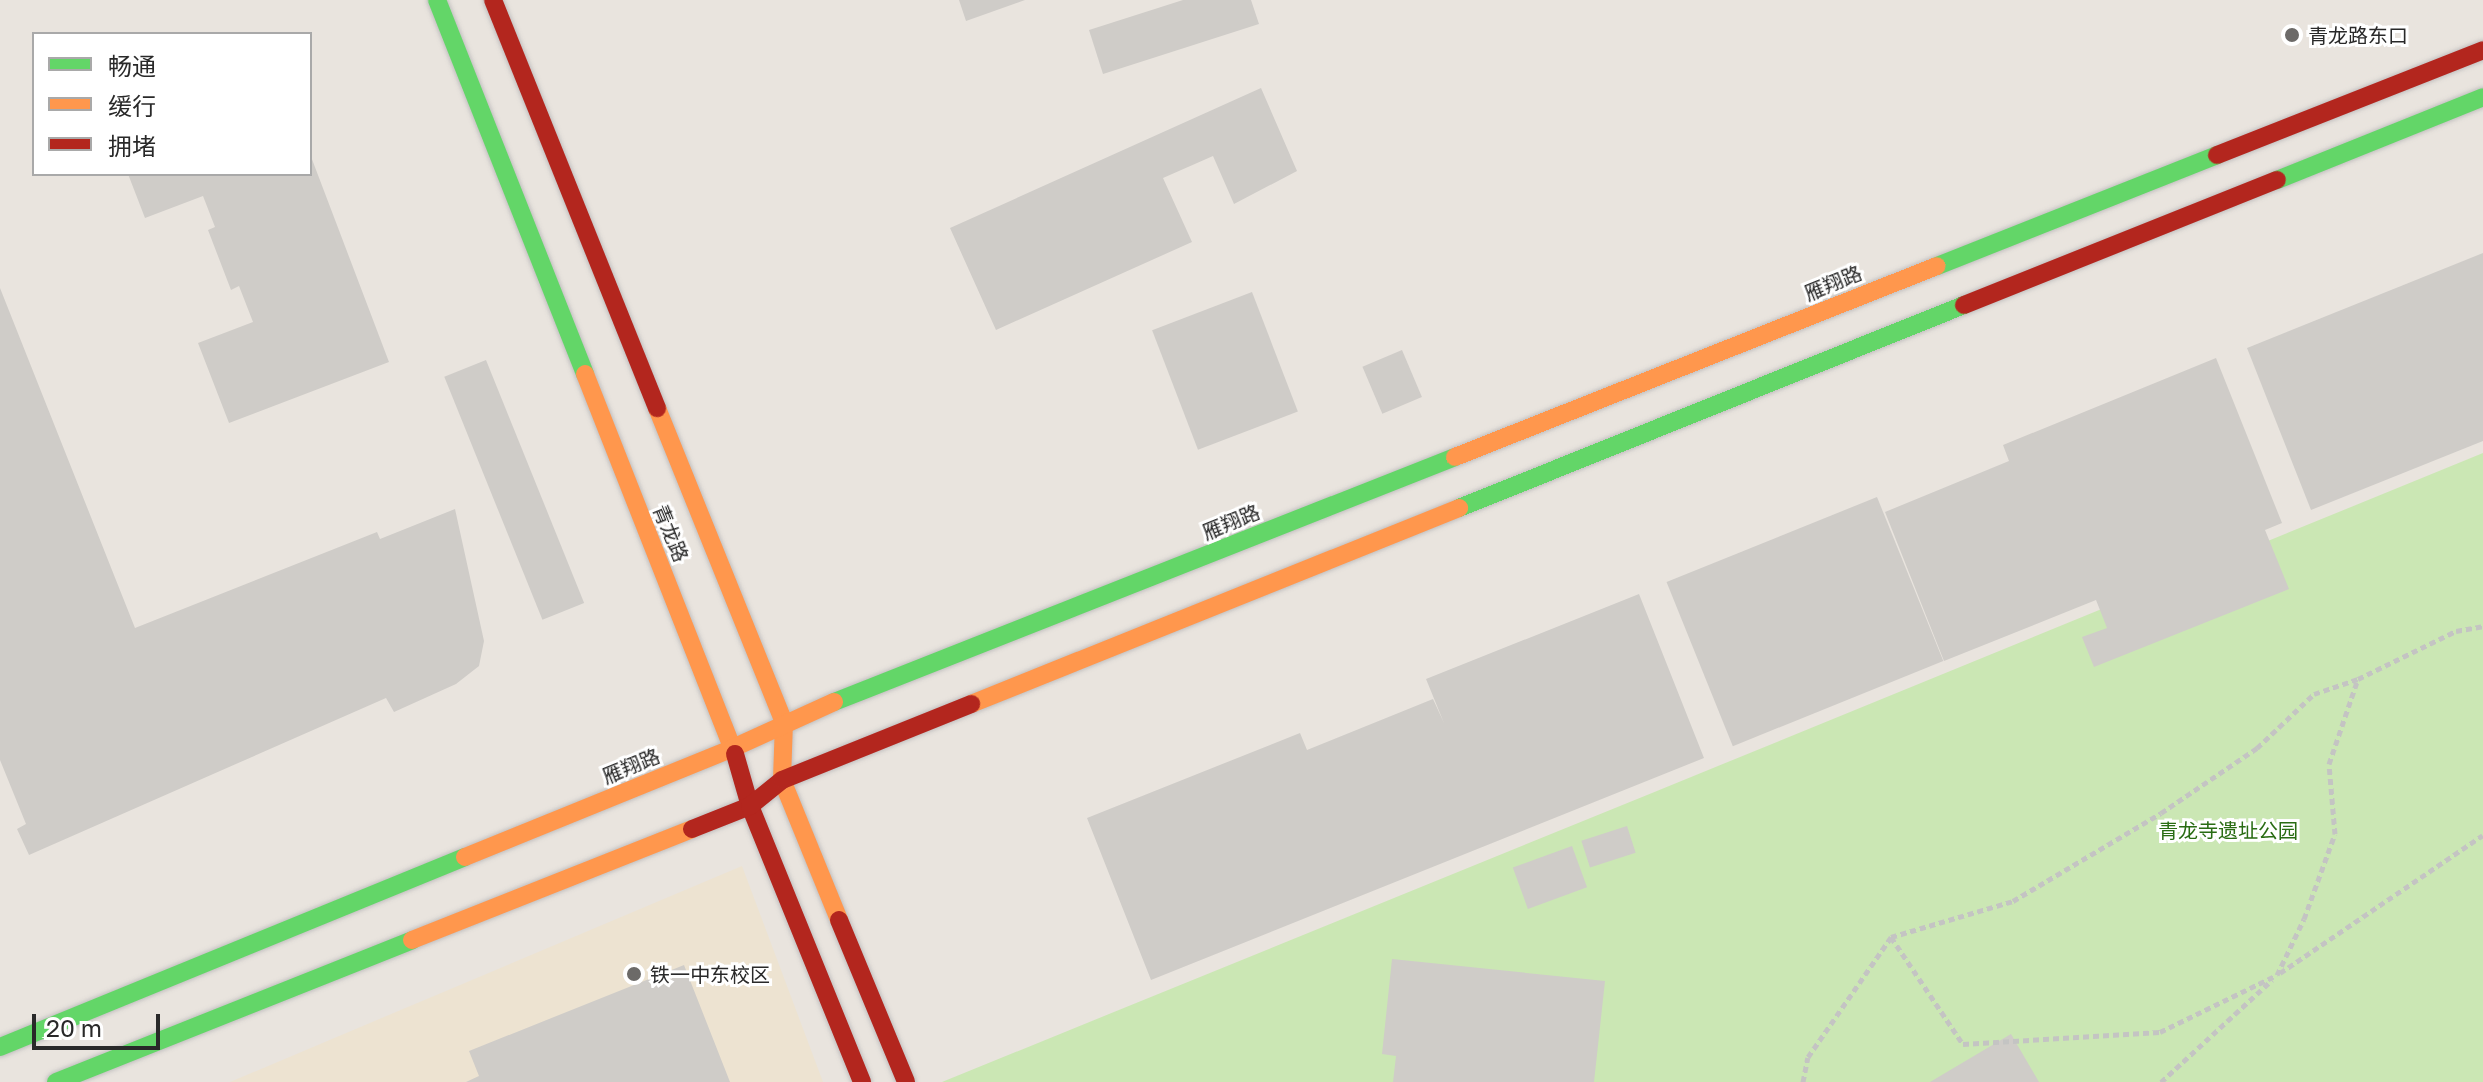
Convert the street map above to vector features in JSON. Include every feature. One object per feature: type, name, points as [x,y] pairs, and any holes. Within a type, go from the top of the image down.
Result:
[{"type":"main road","name":"青龙路","points":[[437,0],[733,748],[750,806],[862,1082]]},
{"type":"main road","name":"青龙路","points":[[493,0],[784,722],[782,780],[906,1082]]},
{"type":"main road","name":"雁翔路","points":[[0,1047],[733,748],[784,722],[2483,50]]},
{"type":"main road","points":[[56,1082],[750,806],[782,780],[2483,97]]},
{"type":"path","points":[[1803,1082],[1808,1057],[1891,937],[2013,901],[2161,813],[2257,748],[2314,694],[2358,679],[2456,631],[2483,626]]},
{"type":"path","points":[[2161,1082],[2277,975],[2304,919],[2335,834],[2329,764],[2358,679]]},
{"type":"path","points":[[1891,937],[1963,1044],[2160,1032],[2277,975],[2483,835]]},
{"type":"shaded area","name":"铁一中东校区","points":[[742,866],[823,1082],[230,1082]]},
{"type":"green space","name":"青龙寺遗址公园","points":[[2483,453],[2483,1082],[942,1082],[1652,793]]},
{"type":"building","points":[[959,0],[1025,0],[966,21]]},
{"type":"building","points":[[1183,0],[1251,0],[1259,24],[1103,74],[1089,30]]},
{"type":"building","points":[[1261,88],[1297,171],[1234,204],[1213,156],[1163,178],[1192,242],[996,330],[950,228]]},
{"type":"building","points":[[312,159],[389,362],[229,423],[198,343],[253,322],[239,286],[231,290],[208,230],[215,227],[203,196],[145,218],[129,176],[312,176]]},
{"type":"building","points":[[2483,253],[2483,441],[2311,510],[2247,348]]},
{"type":"building","points":[[0,288],[135,628],[377,532],[380,539],[455,509],[484,641],[479,666],[456,684],[394,712],[386,698],[29,855],[17,829],[26,824],[0,760]]},
{"type":"building","points":[[1252,292],[1298,411],[1198,450],[1152,330]]},
{"type":"building","points":[[1402,350],[1422,397],[1382,414],[1362,367]]},
{"type":"building","points":[[2216,358],[2282,523],[2265,530],[2289,589],[2094,667],[2082,637],[2107,628],[2096,600],[1944,661],[1885,512],[2009,461],[2003,445]]},
{"type":"building","points":[[486,360],[584,603],[542,620],[444,377]]},
{"type":"building","points":[[1877,497],[1943,661],[1733,746],[1667,582]]},
{"type":"building","points":[[1639,594],[1704,758],[1151,980],[1087,818],[1300,733],[1307,750],[1433,699],[1444,723],[1426,679]]},
{"type":"building","points":[[1627,826],[1636,853],[1590,867],[1581,841]]},
{"type":"building","points":[[1572,846],[1587,887],[1528,909],[1513,868]]},
{"type":"building","points":[[1392,959],[1605,981],[1594,1082],[1393,1082],[1396,1056],[1382,1054]]},
{"type":"building","points":[[684,965],[730,1082],[466,1082],[479,1076],[469,1051]]},
{"type":"building","points":[[2011,1034],[2039,1082],[1930,1082]]},
{"type":"traffic: fast","points":[[437,0],[585,374]]},
{"type":"traffic: fast","points":[[2277,180],[2483,97]]},
{"type":"traffic: fast","points":[[1937,266],[2217,155]]},
{"type":"traffic: fast","points":[[1459,508],[1964,305]]},
{"type":"traffic: fast","points":[[834,702],[1455,457]]},
{"type":"traffic: fast","points":[[0,1047],[465,857]]},
{"type":"traffic: fast","points":[[56,1082],[412,940]]},
{"type":"traffic: slow","points":[[1455,457],[1937,266]]},
{"type":"traffic: slow","points":[[585,374],[735,754]]},
{"type":"traffic: slow","points":[[657,408],[784,722],[782,780],[839,920]]},
{"type":"traffic: slow","points":[[971,704],[1459,508]]},
{"type":"traffic: slow","points":[[465,857],[733,748],[834,702]]},
{"type":"traffic: slow","points":[[412,940],[692,829]]},
{"type":"traffic: jam","points":[[493,0],[657,408]]},
{"type":"traffic: jam","points":[[2217,155],[2483,50]]},
{"type":"traffic: jam","points":[[1964,305],[2277,180]]},
{"type":"traffic: jam","points":[[692,829],[750,806],[782,780],[971,704]]},
{"type":"traffic: jam","points":[[735,754],[750,806],[862,1082]]},
{"type":"traffic: jam","points":[[839,920],[906,1082]]},
{"type":"place","name":"青龙路东口","points":[[2292,35]]},
{"type":"place","name":"铁一中东校区","points":[[634,974]]}]
